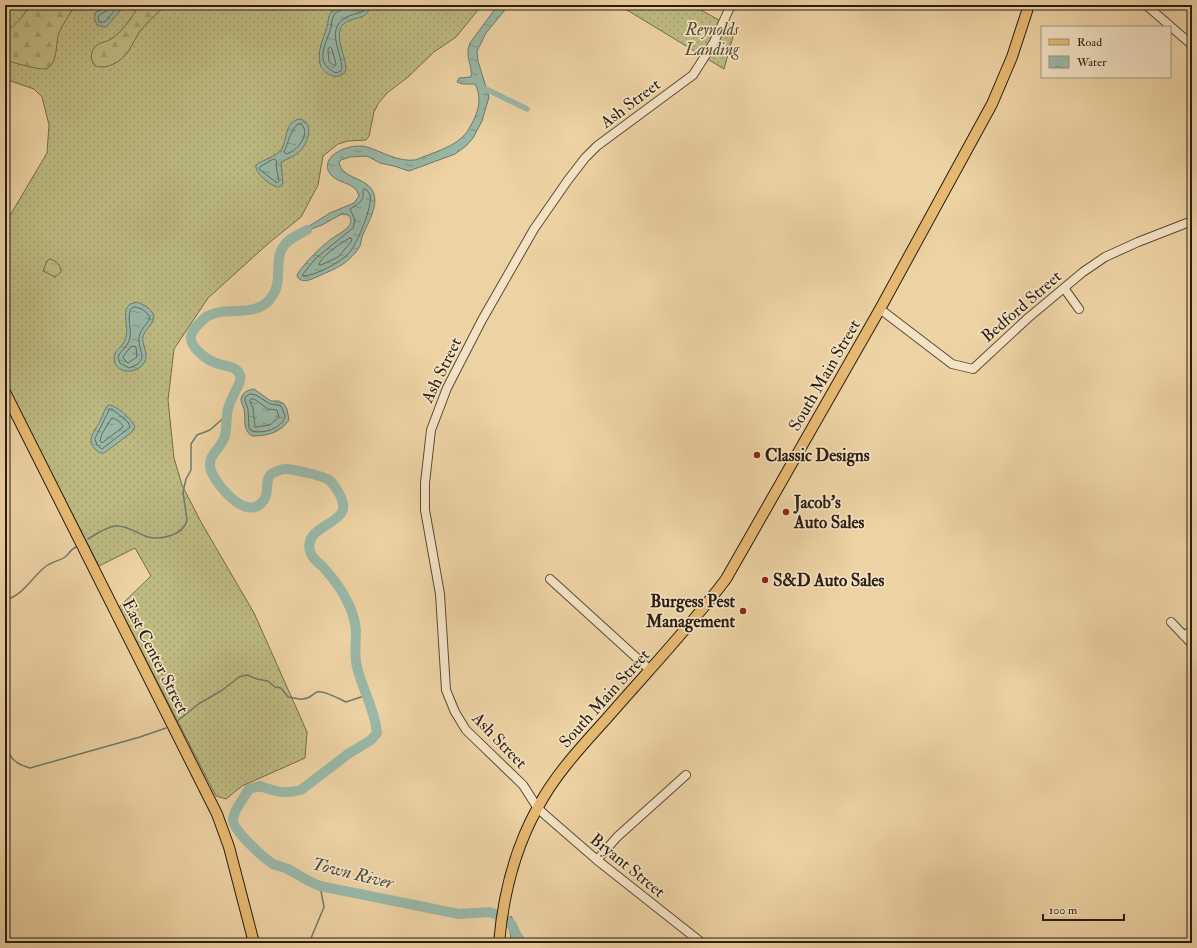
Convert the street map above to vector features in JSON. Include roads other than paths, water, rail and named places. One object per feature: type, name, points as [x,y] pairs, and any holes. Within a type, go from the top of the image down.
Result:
[{"type":"main road","name":"South Main Street","points":[[499,943],[510,877],[520,848],[538,807],[568,762],[702,611],[726,578],[880,309],[992,104],[1012,57],[1029,5]]},
{"type":"main road","name":"East Center Street","points":[[5,392],[217,814],[229,848],[254,943]]},
{"type":"street","name":"Ash Street","points":[[538,807],[523,785],[466,730],[455,712],[446,690],[440,594],[425,510],[425,483],[431,430],[447,388],[482,320],[534,229],[568,180],[585,158],[597,146],[693,75],[714,42],[731,5]]},
{"type":"street","points":[[1146,5],[1170,26]]},
{"type":"street","points":[[1171,27],[1192,45]]},
{"type":"street","name":"Bedford Street","points":[[880,309],[952,364],[973,369],[1028,318],[1105,257],[1138,242],[1192,221]]},
{"type":"street","points":[[1064,288],[1079,309]]},
{"type":"street","points":[[550,579],[650,670]]},
{"type":"street","points":[[1171,622],[1192,644]]},
{"type":"street","points":[[1184,636],[1192,630]]},
{"type":"street","points":[[597,860],[617,837],[686,775]]},
{"type":"street","name":"Bryant Street","points":[[538,807],[597,860],[702,943]]},
{"type":"water","points":[[108,5],[125,5],[107,26],[104,27],[97,25],[94,18],[96,12]]},
{"type":"water","points":[[345,5],[366,5],[369,9],[364,16],[350,20],[342,25],[339,35],[346,70],[340,76],[332,76],[324,71],[320,64],[320,50],[331,12]]},
{"type":"water","points":[[498,5],[509,5],[486,33],[477,51],[478,61],[489,97],[482,121],[473,138],[466,146],[455,154],[409,171],[380,163],[367,156],[350,157],[341,160],[339,162],[341,168],[345,172],[367,184],[371,188],[374,194],[375,205],[362,237],[360,246],[348,260],[337,267],[306,281],[299,279],[297,276],[298,273],[305,264],[331,239],[348,228],[351,223],[350,219],[348,215],[342,214],[322,225],[295,235],[330,213],[354,203],[359,196],[354,187],[339,181],[331,175],[328,170],[327,166],[329,160],[335,153],[354,146],[363,146],[403,160],[415,160],[450,146],[457,142],[467,132],[478,109],[478,90],[475,84],[462,84],[457,82],[459,78],[471,77],[468,48],[470,43]]},
{"type":"water","points":[[300,119],[305,121],[309,129],[309,134],[300,151],[281,162],[283,184],[279,187],[276,186],[268,182],[258,172],[256,165],[272,157],[281,150],[288,128],[295,121]]},
{"type":"water","points":[[137,302],[150,310],[154,318],[143,336],[143,343],[146,352],[146,359],[144,363],[136,370],[126,371],[121,370],[115,363],[114,355],[124,342],[126,336],[126,309],[130,304]]},
{"type":"water","points":[[254,389],[271,401],[279,401],[284,404],[287,409],[289,420],[282,428],[273,433],[263,435],[252,436],[249,434],[245,424],[244,409],[241,399],[245,392]]},
{"type":"water","points":[[108,405],[115,407],[123,413],[131,420],[135,427],[132,432],[107,451],[102,453],[97,451],[93,446],[91,438]]},
{"type":"water","points":[[511,916],[526,943],[512,943],[509,928]]},
{"type":"waterway","points":[[482,87],[527,109]]},
{"type":"waterway","name":"Town River","points":[[307,230],[291,239],[283,247],[280,253],[276,290],[265,304],[259,308],[251,310],[220,312],[206,317],[195,328],[191,334],[191,339],[194,347],[204,357],[216,363],[236,369],[240,375],[240,382],[228,409],[225,436],[210,462],[212,473],[227,494],[242,506],[250,508],[257,506],[266,497],[268,480],[271,474],[285,469],[326,478],[332,483],[340,495],[343,510],[339,517],[320,529],[311,539],[309,546],[312,556],[336,582],[351,610],[356,631],[355,653],[357,667],[374,716],[377,733],[371,740],[348,754],[301,790],[280,792],[260,786],[249,789],[235,811],[233,819],[234,824],[249,843],[273,864],[288,869],[320,886],[459,914],[489,912],[503,917],[512,925],[520,943]]},
{"type":"waterway","points":[[88,539],[105,529],[116,526],[125,527],[144,536],[154,538],[166,537],[177,533],[182,529],[187,520],[183,492],[186,479],[191,470],[191,444],[197,435],[210,430],[227,415]]},
{"type":"waterway","points":[[5,600],[17,595],[40,571],[50,564],[65,557],[76,547]]},
{"type":"waterway","points":[[176,722],[200,703],[221,691],[239,677],[247,675],[268,681],[275,687],[281,688],[288,697],[297,699],[307,698],[317,692],[332,695],[346,702],[367,695]]},
{"type":"waterway","points":[[5,739],[12,758],[19,764],[30,768],[140,737],[166,728]]},
{"type":"waterway","points":[[309,943],[324,907],[320,886]]},
{"type":"place","name":"Classic Designs","points":[[757,455]]},
{"type":"place","name":"Jacob's Auto Sales","points":[[786,512]]},
{"type":"place","name":"S&D Auto Sales","points":[[765,580]]},
{"type":"place","name":"Burgess Pest Management","points":[[743,611]]},
{"type":"park label","name":"Reynolds Landing","points":[[712,39]]}]
